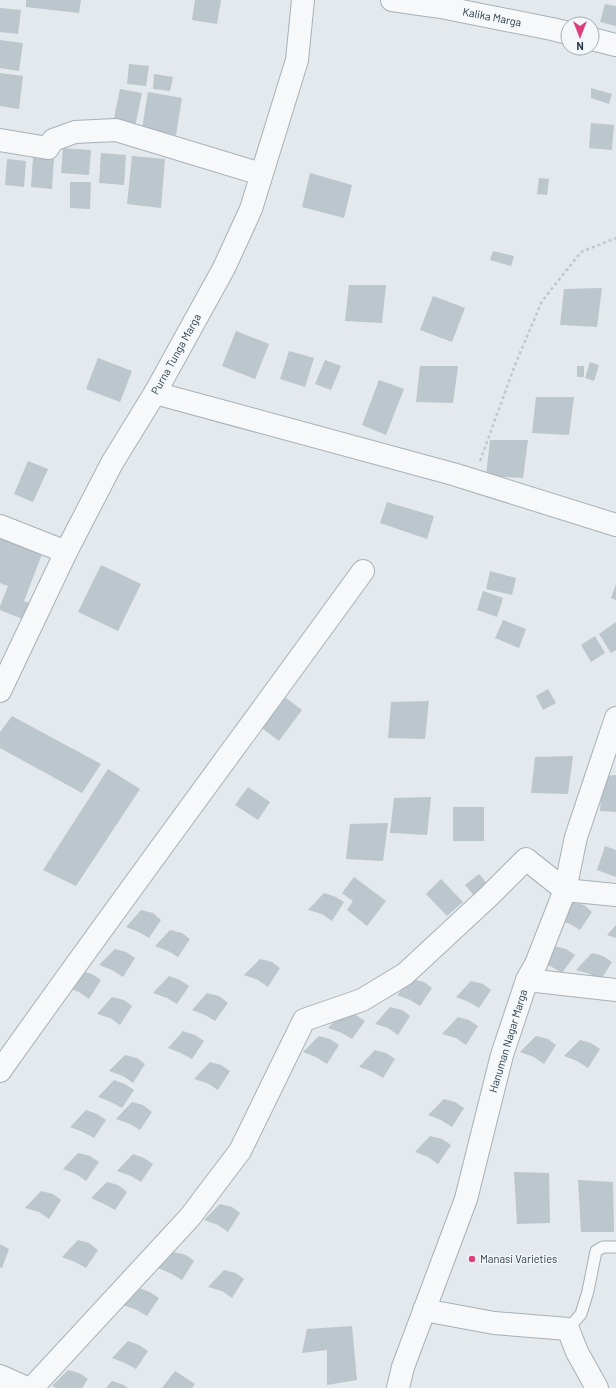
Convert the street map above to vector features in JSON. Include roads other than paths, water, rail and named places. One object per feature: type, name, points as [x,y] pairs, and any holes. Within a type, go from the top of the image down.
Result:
[{"type":"street","name":"Purna Tunga Marga","points":[[0,690],[66,552],[112,463],[155,393],[224,268],[251,210],[297,60],[304,0]]},
{"type":"street","name":"Kalika Marga","points":[[392,0],[441,7],[560,30]]},
{"type":"street","points":[[600,41],[616,45]]},
{"type":"street","points":[[0,140],[48,148],[53,140],[75,132],[116,130],[262,174]]},
{"type":"street","points":[[155,393],[473,480],[616,525]]},
{"type":"street","points":[[0,526],[66,552]]},
{"type":"street","points":[[0,1071],[64,980],[215,776],[363,571]]},
{"type":"street","name":"Hanuman Nagar Marga","points":[[398,1388],[403,1367],[466,1199],[502,1055],[527,980],[536,964],[565,890],[576,837],[616,718]]},
{"type":"street","points":[[32,1388],[190,1217],[240,1151],[304,1020],[362,1000],[405,974],[489,896],[526,859],[565,890],[616,895]]},
{"type":"street","points":[[527,980],[616,990]]},
{"type":"street","points":[[424,1310],[494,1323],[568,1329],[577,1352],[597,1388]]},
{"type":"street","points":[[0,1376],[27,1388]]},
{"type":"lane","points":[[568,1329],[581,1314],[588,1291],[596,1251],[603,1247],[616,1247]]},
{"type":"place","name":"Manasi Varieties","points":[[472,1259]]}]
